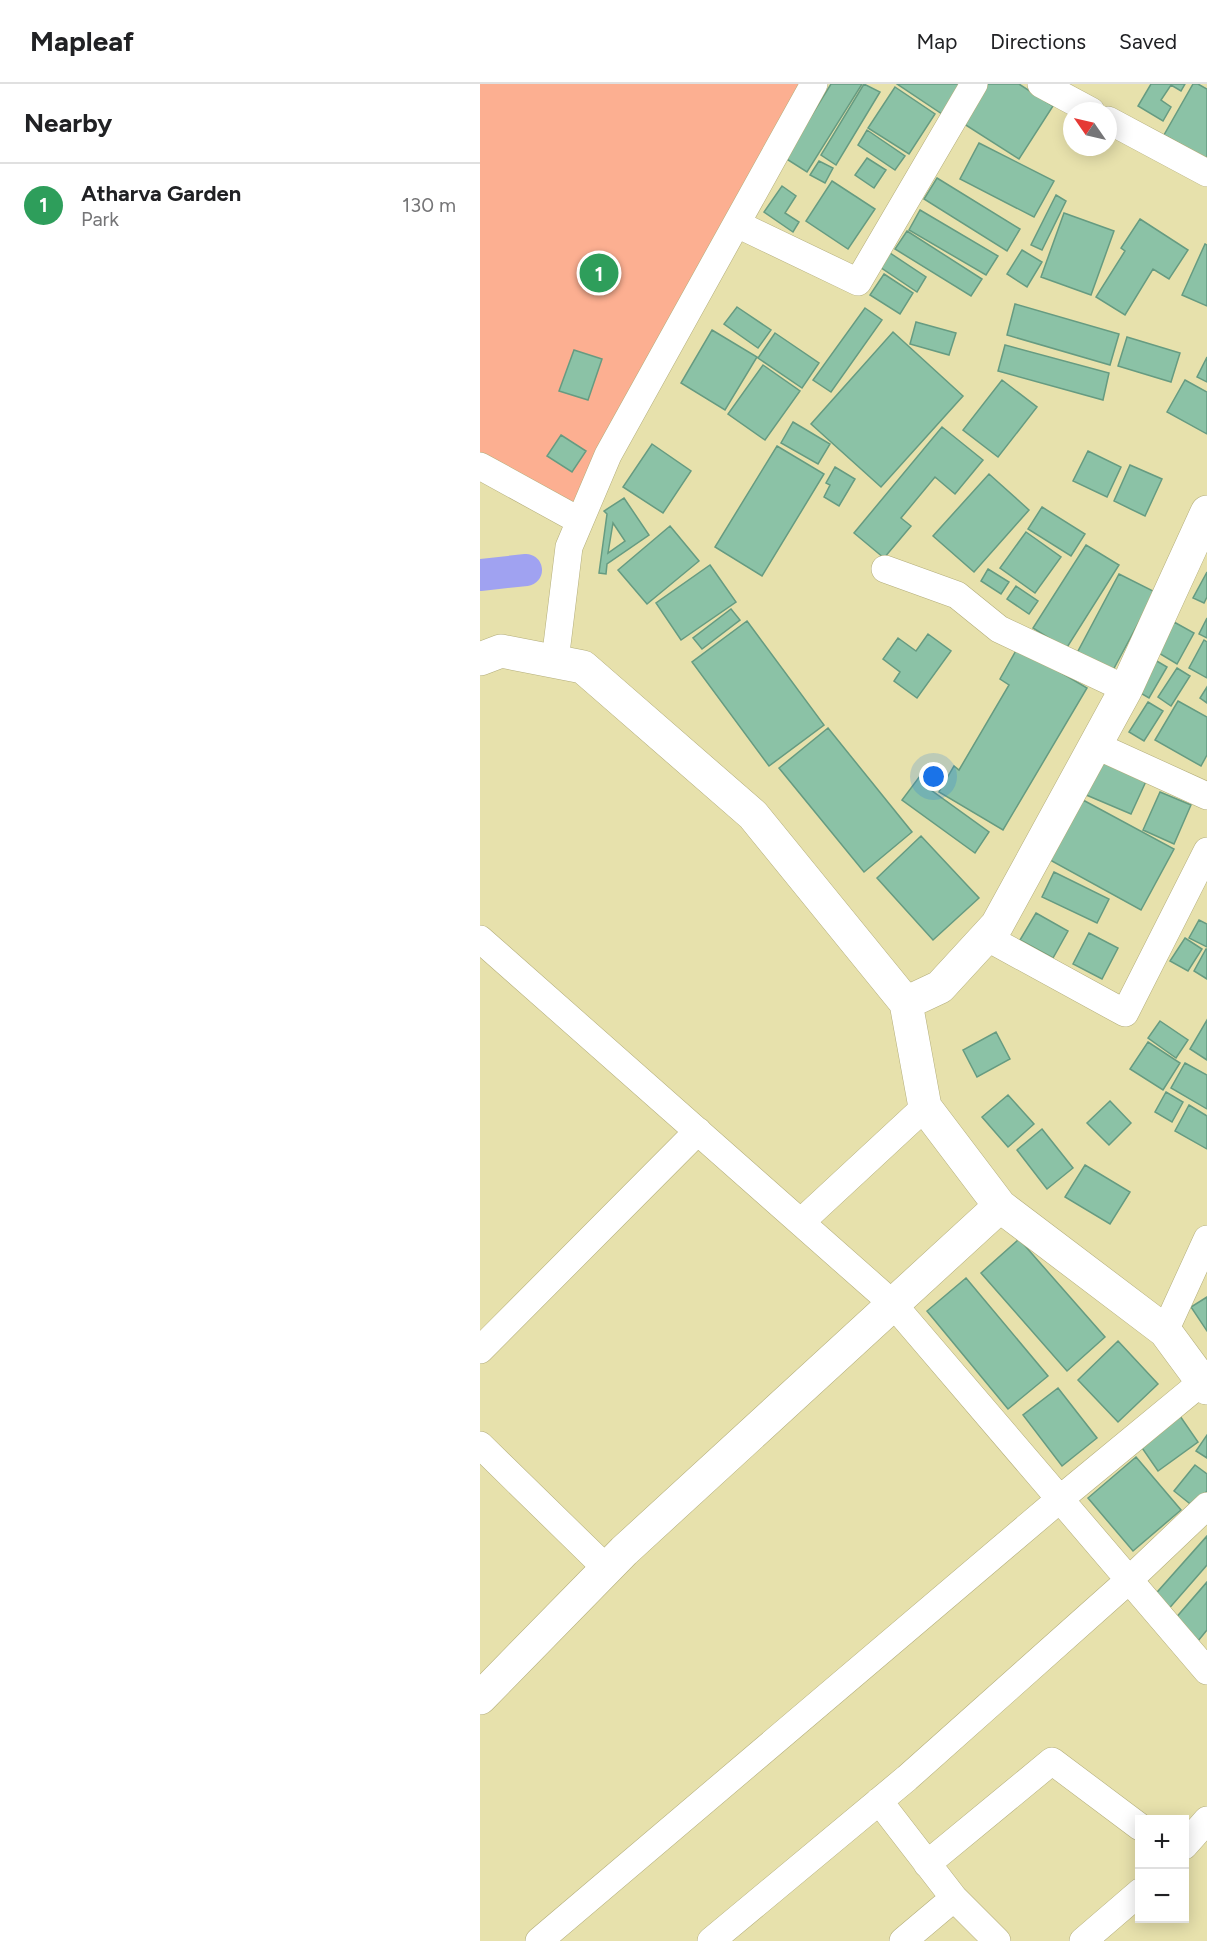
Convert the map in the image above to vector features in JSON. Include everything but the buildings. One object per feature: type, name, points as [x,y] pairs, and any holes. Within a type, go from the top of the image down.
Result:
[{"type":"street","points":[[555,661],[569,547],[608,455],[814,84]]},
{"type":"street","points":[[736,224],[858,282],[974,84]]},
{"type":"street","points":[[1041,84],[1074,102]]},
{"type":"street","points":[[1117,125],[1207,173]]},
{"type":"street","points":[[480,466],[580,521]]},
{"type":"street","points":[[906,1003],[940,987],[997,926],[1126,689],[1207,512]]},
{"type":"street","points":[[885,569],[957,595],[999,629],[1126,689]]},
{"type":"street","points":[[480,659],[501,651],[583,667],[753,815],[906,1003],[925,1107],[1000,1206],[1165,1331],[1204,1385],[1060,1499],[539,1941]]},
{"type":"street","points":[[1095,745],[1207,796]]},
{"type":"street","points":[[986,937],[1125,1013],[1207,851]]},
{"type":"street","points":[[480,939],[893,1304],[1207,1671]]},
{"type":"street","points":[[801,1222],[925,1107]]},
{"type":"street","points":[[480,1350],[698,1131]]},
{"type":"street","points":[[480,1698],[607,1569],[1000,1206]]},
{"type":"street","points":[[1165,1331],[1207,1239]]},
{"type":"street","points":[[480,1445],[607,1569]]},
{"type":"street","points":[[711,1941],[879,1801],[1128,1581],[1207,1506]]},
{"type":"street","points":[[927,1864],[1052,1761],[1135,1823]]},
{"type":"street","points":[[879,1801],[954,1898],[997,1941]]},
{"type":"street","points":[[1189,1841],[1207,1820]]},
{"type":"street","points":[[1083,1941],[1135,1896]]},
{"type":"street","points":[[903,1941],[954,1898]]},
{"type":"shaded area","points":[[480,84],[823,84],[580,521],[480,462]]},
{"type":"waterway","points":[[480,575],[526,570]]},
{"type":"place","name":"Atharva Garden","points":[[599,273]]}]
